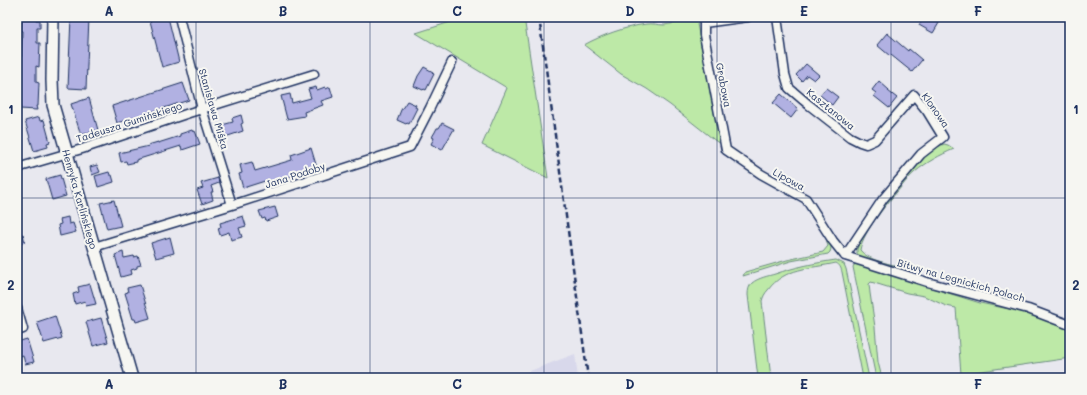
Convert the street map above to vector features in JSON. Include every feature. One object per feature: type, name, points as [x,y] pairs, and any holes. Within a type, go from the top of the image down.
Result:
[{"type":"street","name":"Henryka Karlińskiego","points":[[53,17],[53,105],[132,378]]},
{"type":"street","name":"Stanisława Miśka","points":[[179,17],[202,109],[232,205]]},
{"type":"street","name":"Grabowa","points":[[726,150],[704,35],[704,23],[748,17]]},
{"type":"street","name":"Kasztanowa","points":[[777,17],[785,74],[789,88],[850,137],[866,144],[875,140],[914,95]]},
{"type":"street","name":"Jana Podoby","points":[[94,247],[232,205],[410,147],[452,62]]},
{"type":"street","name":"Tadeusza Gumińskiego","points":[[17,168],[314,74]]},
{"type":"street","name":"Klonowa","points":[[845,256],[883,199],[921,154],[943,136],[927,111],[914,95]]},
{"type":"street","name":"Lipowa","points":[[726,150],[761,174],[806,199],[833,241],[845,256]]},
{"type":"street","name":"Bitwy na Legnickich Polach","points":[[845,256],[927,282],[1028,309],[1070,325]]},
{"type":"street","points":[[17,308],[23,329],[17,331]]},
{"type":"shaded area","points":[[575,354],[578,378],[512,378],[543,366]]},
{"type":"green space","points":[[466,17],[524,17],[548,178],[482,145],[507,88],[416,33]]},
{"type":"green space","points":[[698,17],[720,17],[697,24],[720,143],[670,105],[647,89],[621,74],[584,45],[622,29],[638,25],[664,25]]},
{"type":"green space","points":[[944,144],[948,145],[954,149],[929,162],[911,175],[871,225],[862,242],[860,250],[873,259],[882,262],[859,256],[857,254],[857,249],[860,241],[885,201],[925,156],[933,149]]},
{"type":"green space","points":[[824,234],[831,244],[831,249],[828,254],[791,261],[743,276],[745,272],[823,252],[828,246]]},
{"type":"green space","points":[[836,260],[844,264],[846,269],[869,378],[863,378],[842,272],[836,263],[790,273],[775,282],[766,292],[762,302],[771,378],[758,378],[748,295],[750,285],[760,278],[790,269]]},
{"type":"green space","points":[[856,264],[980,303],[1023,312],[1070,329],[1070,358],[961,374],[956,308],[946,306],[924,296],[907,293],[871,282],[869,284],[870,293],[878,362],[882,378],[876,378],[853,267]]},
{"type":"building","points":[[22,17],[37,17],[36,20],[40,20],[40,28],[37,28],[37,43],[40,43],[39,67],[36,66],[36,82],[39,83],[38,106],[36,106],[37,110],[20,109]]},
{"type":"building","points":[[71,17],[89,17],[86,89],[68,88]]},
{"type":"building","points":[[149,17],[168,17],[179,62],[162,67]]},
{"type":"building","points":[[924,17],[939,23],[933,33],[919,25]]},
{"type":"building","points":[[887,33],[908,51],[909,49],[922,60],[912,72],[877,45]]},
{"type":"building","points":[[806,64],[819,75],[814,80],[807,75],[802,81],[796,75]]},
{"type":"building","points":[[424,67],[434,74],[426,90],[414,86]]},
{"type":"building","points":[[879,81],[897,98],[889,108],[874,96],[876,93],[872,90]]},
{"type":"building","points":[[183,83],[189,100],[117,123],[112,106]]},
{"type":"building","points":[[316,87],[317,90],[330,87],[333,97],[321,101],[323,105],[304,112],[305,116],[287,119],[281,96],[290,94],[292,103],[311,98],[308,89]]},
{"type":"building","points":[[826,88],[838,97],[832,105],[820,95]]},
{"type":"building","points":[[781,94],[798,109],[791,118],[773,103]]},
{"type":"building","points":[[89,98],[98,130],[81,135],[71,104]]},
{"type":"building","points":[[407,101],[416,105],[415,107],[417,108],[409,124],[397,120]]},
{"type":"building","points":[[241,115],[243,131],[225,137],[222,125],[233,122],[232,118]]},
{"type":"building","points":[[39,117],[40,121],[44,120],[50,142],[47,143],[48,147],[34,151],[25,121]]},
{"type":"building","points":[[442,123],[454,129],[442,150],[431,144],[434,138],[432,137]]},
{"type":"building","points":[[192,130],[193,132],[195,131],[200,144],[182,150],[181,146],[136,160],[136,162],[127,164],[126,161],[121,162],[119,153],[149,146],[148,145],[180,136],[180,134]]},
{"type":"building","points":[[311,148],[317,168],[269,183],[268,180],[243,188],[239,174],[242,173],[240,165],[252,162],[255,171],[292,160],[291,155]]},
{"type":"building","points":[[97,165],[100,172],[92,175],[90,167]]},
{"type":"building","points":[[109,172],[110,175],[112,175],[114,182],[98,187],[95,176]]},
{"type":"building","points":[[60,175],[66,196],[52,200],[46,179]]},
{"type":"building","points":[[218,178],[219,183],[211,186],[213,200],[202,204],[197,190],[203,188],[201,183]]},
{"type":"building","points":[[114,200],[121,226],[107,229],[100,203]]},
{"type":"building","points":[[275,207],[278,217],[266,221],[265,218],[262,219],[259,211]]},
{"type":"building","points":[[243,216],[246,226],[239,228],[242,237],[231,240],[229,232],[220,235],[218,228],[221,227],[220,223]]},
{"type":"building","points":[[68,217],[69,224],[73,223],[76,232],[60,236],[58,225],[61,224],[60,219]]},
{"type":"building","points":[[23,234],[25,242],[17,245],[17,236]]},
{"type":"building","points":[[170,237],[174,253],[156,258],[151,243]]},
{"type":"building","points":[[123,252],[124,258],[138,256],[141,265],[131,270],[132,274],[121,277],[115,255]]},
{"type":"building","points":[[90,284],[96,304],[86,306],[85,301],[75,304],[73,294],[79,292],[78,287]]},
{"type":"building","points":[[140,285],[150,318],[136,322],[135,319],[133,319],[125,293],[128,292],[127,288]]},
{"type":"building","points":[[55,316],[62,338],[44,343],[37,322]]},
{"type":"building","points":[[101,318],[108,342],[93,346],[86,322]]},
{"type":"building","points":[[27,339],[34,362],[25,364],[23,355],[17,357],[17,342]]},
{"type":"railway","points":[[539,17],[588,378]]}]
